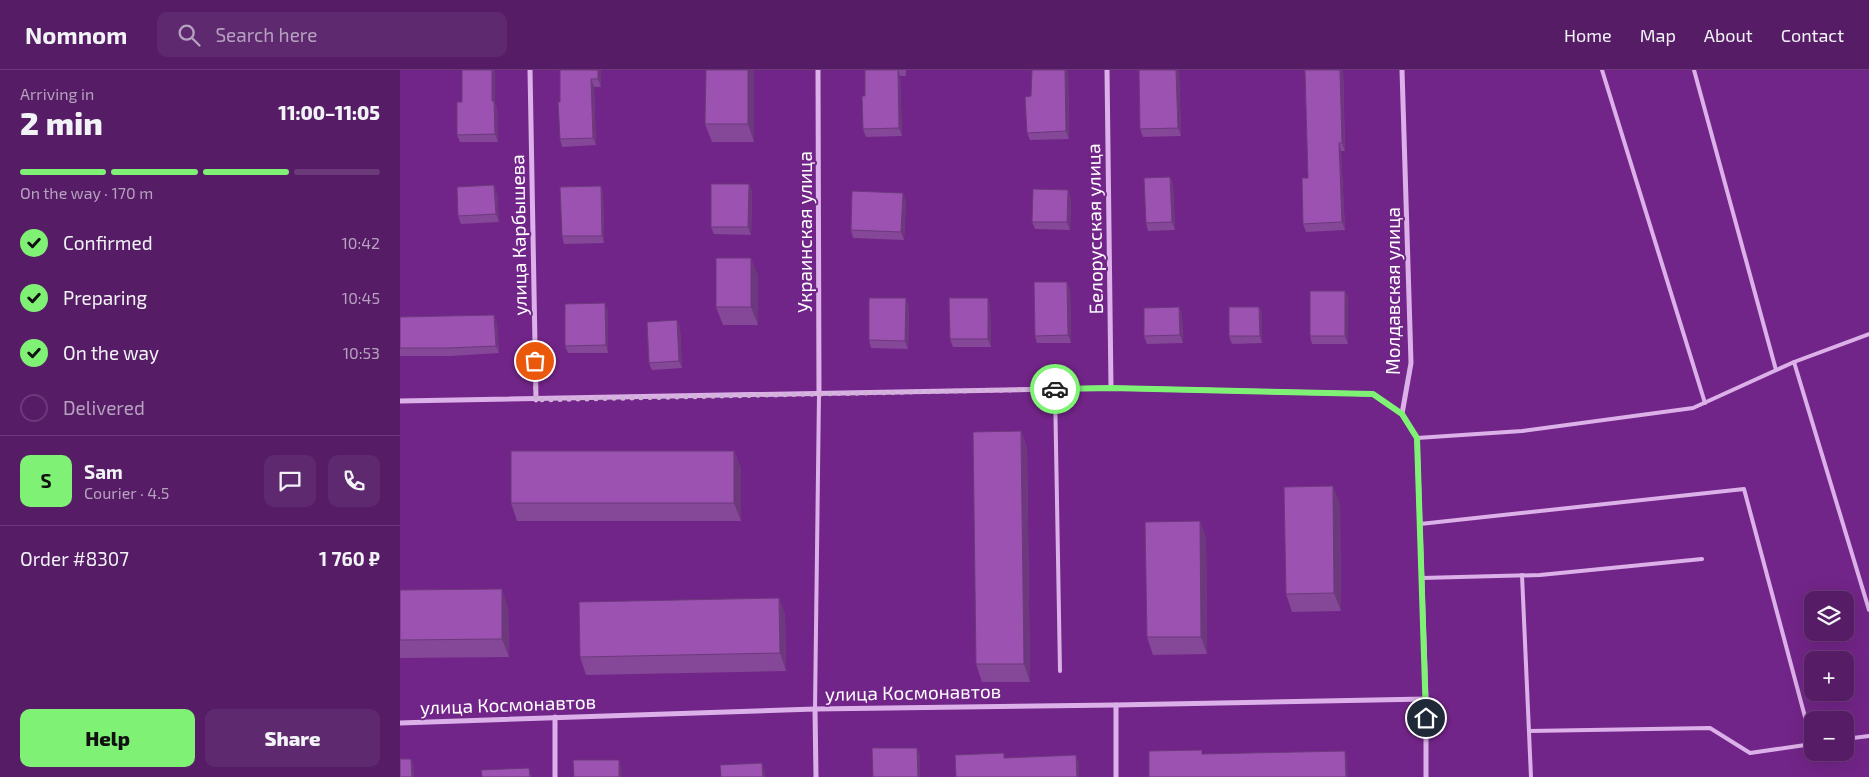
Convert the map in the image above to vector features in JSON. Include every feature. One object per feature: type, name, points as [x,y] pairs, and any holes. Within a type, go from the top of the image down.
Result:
[{"type":"street","name":"улица Карбышева","points":[[530,70],[536,400]]},
{"type":"street","name":"Украинская улица","points":[[818,70],[819,394]]},
{"type":"street","name":"Белорусская улица","points":[[1107,70],[1111,388]]},
{"type":"street","name":"Молдавская улица","points":[[1402,70],[1411,363],[1402,414]]},
{"type":"street","points":[[400,401],[1111,388],[1373,394],[1402,414],[1417,438],[1426,698],[1426,777]]},
{"type":"street","name":"улица Космонавтов","points":[[400,723],[815,708],[1116,705],[1426,698]]},
{"type":"street","points":[[1116,705],[1116,777]]},
{"type":"street","points":[[815,708],[816,777]]},
{"type":"street","points":[[555,717],[555,777]]},
{"type":"lane","points":[[1602,70],[1705,403]]},
{"type":"lane","points":[[1694,70],[1776,370]]},
{"type":"lane","points":[[1417,438],[1522,431],[1693,408],[1794,362],[1869,334]]},
{"type":"lane","points":[[1794,362],[1869,610]]},
{"type":"lane","points":[[1055,389],[1060,671]]},
{"type":"lane","points":[[815,708],[819,394]]},
{"type":"lane","points":[[1420,524],[1744,489],[1804,714]]},
{"type":"lane","points":[[1422,578],[1522,575],[1702,559]]},
{"type":"lane","points":[[1522,575],[1531,777]]},
{"type":"lane","points":[[1529,731],[1710,728],[1750,753],[1804,745]]},
{"type":"lane","points":[[1854,738],[1869,736]]},
{"type":"building","points":[[462,70],[492,70],[495,134],[457,135],[457,102],[462,102]]},
{"type":"building","points":[[560,70],[598,70],[598,79],[591,79],[593,138],[560,139],[558,102],[560,102]]},
{"type":"building","points":[[706,70],[748,70],[748,124],[705,124]]},
{"type":"building","points":[[865,70],[898,70],[899,128],[863,129],[862,96],[865,96]]},
{"type":"building","points":[[1032,70],[1065,70],[1066,131],[1027,133],[1025,97],[1031,96]]},
{"type":"building","points":[[1139,70],[1176,70],[1178,128],[1140,129]]},
{"type":"building","points":[[1305,70],[1340,70],[1342,143],[1339,143],[1342,222],[1303,224],[1302,178],[1308,178]]},
{"type":"building","points":[[1170,177],[1172,222],[1146,223],[1144,178]]},
{"type":"building","points":[[711,184],[749,184],[748,227],[711,227]]},
{"type":"building","points":[[494,185],[496,214],[458,216],[457,187]]},
{"type":"building","points":[[601,186],[602,236],[562,236],[560,187]]},
{"type":"building","points":[[1033,189],[1068,190],[1067,222],[1032,222]]},
{"type":"building","points":[[852,191],[903,193],[901,232],[851,230]]},
{"type":"building","points":[[716,258],[751,258],[751,307],[716,307]]},
{"type":"building","points":[[1034,282],[1067,282],[1068,335],[1035,336]]},
{"type":"building","points":[[1310,291],[1345,291],[1345,336],[1310,336]]},
{"type":"building","points":[[869,298],[906,298],[905,341],[869,340]]},
{"type":"building","points":[[949,298],[988,298],[988,339],[950,339]]},
{"type":"building","points":[[605,303],[606,345],[565,346],[565,304]]},
{"type":"building","points":[[1179,307],[1180,335],[1144,336],[1144,308]]},
{"type":"building","points":[[1229,307],[1259,307],[1260,336],[1229,336]]},
{"type":"building","points":[[494,315],[496,346],[400,348],[400,317]]},
{"type":"building","points":[[677,320],[679,361],[649,363],[647,322]]},
{"type":"building","points":[[1021,431],[1024,664],[976,664],[973,432]]},
{"type":"building","points":[[511,451],[734,451],[734,503],[511,503]]},
{"type":"building","points":[[1333,486],[1334,593],[1286,594],[1284,487]]},
{"type":"building","points":[[1200,521],[1201,637],[1147,637],[1145,522]]},
{"type":"building","points":[[502,589],[502,639],[400,640],[400,590]]},
{"type":"building","points":[[779,598],[780,653],[580,657],[579,602]]},
{"type":"building","points":[[872,748],[917,748],[918,777],[873,777]]},
{"type":"building","points":[[1202,750],[1202,754],[1345,751],[1346,777],[1149,777],[1149,751]]},
{"type":"building","points":[[1004,753],[1004,758],[1076,755],[1077,777],[956,777],[955,755]]},
{"type":"building","points":[[400,759],[411,759],[412,777],[400,777]]},
{"type":"building","points":[[573,760],[619,760],[619,777],[574,777]]},
{"type":"building","points":[[762,763],[763,777],[721,777],[720,765]]},
{"type":"building","points":[[529,768],[530,777],[482,777],[481,770]]},
{"type":"way so far","points":[[535,361],[536,400],[1055,389]]},
{"type":"route","points":[[1055,389],[1111,388],[1373,394],[1402,414],[1417,438],[1426,718]]}]
